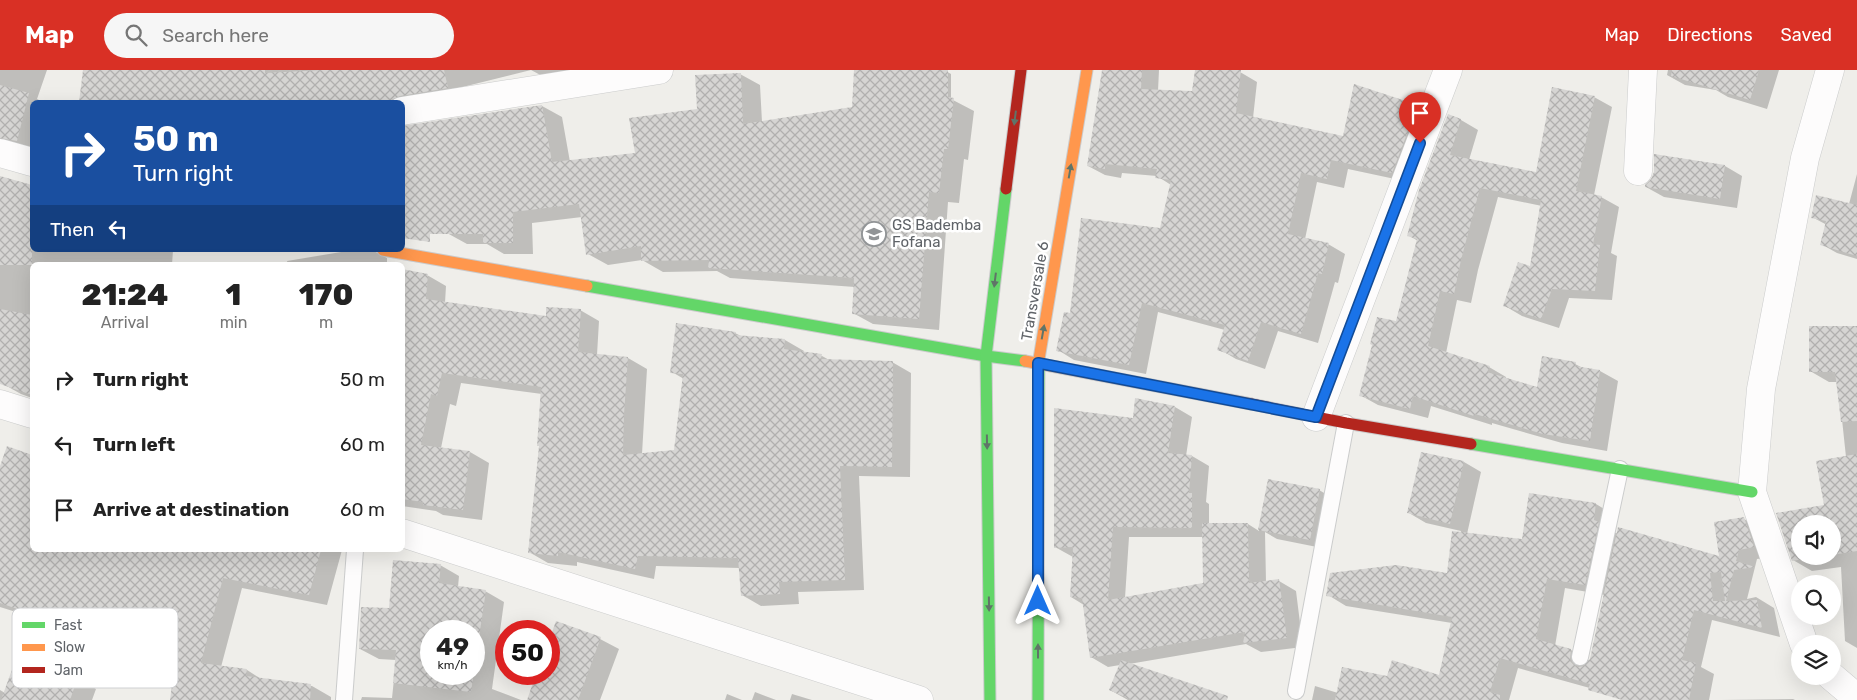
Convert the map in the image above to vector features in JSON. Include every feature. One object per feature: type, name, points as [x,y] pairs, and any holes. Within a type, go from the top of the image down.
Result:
[{"type":"street","points":[[405,111],[658,70]]},
{"type":"street","points":[[990,700],[986,356],[1021,70]]},
{"type":"street","name":"Transversale 6","points":[[1038,700],[1038,363],[1087,70]]},
{"type":"street","points":[[1316,417],[1448,70]]},
{"type":"street","points":[[1638,171],[1643,70]]},
{"type":"street","points":[[1801,635],[1752,492],[1761,389],[1804,158],[1830,70]]},
{"type":"street","points":[[0,153],[30,161]]},
{"type":"street","points":[[394,252],[986,356],[1038,363],[1346,424],[1752,492]]},
{"type":"street","points":[[0,404],[30,413]]},
{"type":"street","points":[[405,534],[863,691],[919,700]]},
{"type":"street","points":[[1841,684],[1857,698]]},
{"type":"lane","points":[[1296,691],[1346,424]]},
{"type":"lane","points":[[1580,657],[1620,469]]},
{"type":"lane","points":[[344,700],[355,552]]},
{"type":"building","points":[[83,70],[265,70],[265,73],[323,70],[444,70],[448,88],[400,96],[392,100],[79,100]]},
{"type":"building","points":[[854,70],[948,70],[948,97],[954,98],[948,149],[944,149],[939,193],[929,192],[919,319],[852,314],[854,278],[708,268],[709,260],[641,261],[641,246],[586,255],[579,204],[513,212],[513,243],[483,243],[483,234],[430,234],[430,242],[405,238],[405,126],[542,105],[552,162],[635,153],[629,118],[697,109],[695,75],[741,73],[743,124],[852,107]]},
{"type":"building","points":[[1102,70],[1142,70],[1141,89],[1192,91],[1195,70],[1241,70],[1236,113],[1343,136],[1354,84],[1418,105],[1392,173],[1331,160],[1327,179],[1301,173],[1288,234],[1329,243],[1322,274],[1318,273],[1301,334],[1261,322],[1248,361],[1217,350],[1225,325],[1142,303],[1129,365],[1056,351],[1064,312],[1070,313],[1081,218],[1160,228],[1171,180],[1155,178],[1157,169],[1105,164],[1105,169],[1087,166]]},
{"type":"building","points":[[1672,70],[1759,70],[1750,100],[1671,76]]},
{"type":"building","points":[[0,85],[29,93],[17,141],[0,138]]},
{"type":"building","points":[[1552,87],[1595,96],[1576,191],[1602,196],[1593,244],[1600,245],[1595,291],[1552,289],[1541,319],[1503,306],[1518,262],[1530,266],[1541,200],[1480,188],[1454,294],[1440,291],[1428,346],[1490,366],[1487,372],[1537,387],[1542,356],[1576,362],[1575,366],[1600,370],[1590,441],[1543,434],[1475,414],[1474,416],[1413,396],[1410,409],[1359,396],[1377,317],[1396,321],[1417,239],[1407,236],[1419,190],[1448,114],[1461,119],[1450,155],[1536,172]]},
{"type":"building","points":[[1654,154],[1725,165],[1720,199],[1645,187],[1654,172]]},
{"type":"building","points":[[0,176],[30,184],[30,252],[32,252],[32,262],[30,262],[30,265],[0,265]]},
{"type":"building","points":[[1816,195],[1857,205],[1857,256],[1820,245],[1826,221],[1811,218]]},
{"type":"building","points":[[405,270],[428,274],[426,299],[546,316],[546,307],[581,309],[578,352],[628,357],[623,455],[674,450],[683,374],[670,373],[676,323],[736,332],[735,335],[785,339],[784,349],[822,354],[821,359],[893,361],[892,467],[840,466],[845,580],[779,582],[780,594],[741,596],[738,558],[638,556],[635,569],[558,552],[558,556],[528,553],[539,446],[537,446],[541,387],[442,373],[437,396],[431,394],[421,445],[470,451],[463,510],[423,505],[423,502],[405,499]]},
{"type":"building","points":[[0,309],[30,315],[30,394],[0,384]]},
{"type":"building","points":[[1809,326],[1857,326],[1857,421],[1841,422],[1835,372],[1809,372]]},
{"type":"building","points":[[1135,398],[1175,406],[1168,453],[1192,455],[1189,493],[1192,493],[1192,528],[1113,527],[1108,600],[1203,583],[1202,523],[1248,523],[1249,583],[1279,579],[1287,638],[1243,643],[1245,632],[1090,658],[1082,598],[1070,597],[1073,547],[1054,548],[1054,408],[1133,418]]},
{"type":"building","points":[[7,446],[30,454],[30,552],[320,552],[309,595],[223,578],[201,663],[247,669],[246,676],[311,684],[310,700],[170,700],[172,688],[178,688],[178,608],[15,608],[0,603],[0,466]]},
{"type":"building","points":[[1421,452],[1464,461],[1450,524],[1407,513]]},
{"type":"building","points":[[1857,454],[1857,551],[1841,554],[1841,515],[1791,515],[1791,558],[1776,513],[1824,505],[1816,461]]},
{"type":"building","points":[[1268,479],[1320,489],[1310,540],[1258,530]]},
{"type":"building","points":[[1529,493],[1596,503],[1594,520],[1599,522],[1585,585],[1547,579],[1536,639],[1571,649],[1570,660],[1578,667],[1584,666],[1590,659],[1618,527],[1719,556],[1714,522],[1744,517],[1754,547],[1739,550],[1736,561],[1755,567],[1734,570],[1726,601],[1757,600],[1762,628],[1694,610],[1682,660],[1696,663],[1689,700],[1622,700],[1588,690],[1590,684],[1500,658],[1490,692],[1500,695],[1500,700],[1335,700],[1342,667],[1387,676],[1392,660],[1439,675],[1452,617],[1326,596],[1330,573],[1396,565],[1447,573],[1452,531],[1522,539]],"holes":[[[1721,572],[1725,601],[1713,601],[1710,573]]]},
{"type":"building","points":[[393,560],[441,564],[439,583],[486,590],[482,620],[420,620],[420,685],[472,685],[471,692],[393,683],[396,650],[359,649],[361,607],[389,608]]},
{"type":"building","points":[[560,622],[601,637],[578,700],[527,700],[532,685],[560,685]]},
{"type":"building","points":[[1121,660],[1228,696],[1227,700],[1132,700],[1109,690]]},
{"type":"building","points":[[12,669],[12,688],[74,688],[70,700],[1,700]]},
{"type":"traffic: fast","points":[[990,700],[986,356],[1006,189]]},
{"type":"traffic: fast","points":[[587,286],[986,356],[1025,361]]},
{"type":"traffic: fast","points":[[1038,700],[1039,359]]},
{"type":"traffic: fast","points":[[1471,444],[1752,492]]},
{"type":"traffic: slow","points":[[1039,359],[1087,70]]},
{"type":"traffic: slow","points":[[394,252],[587,286]]},
{"type":"traffic: slow","points":[[1025,361],[1251,404]]},
{"type":"traffic: jam","points":[[1006,189],[1021,70]]},
{"type":"traffic: jam","points":[[1251,404],[1346,423],[1471,444]]},
{"type":"place","name":"GS Bademba Fofana","points":[[874,234]]},
{"type":"route","points":[[1038,601],[1038,363],[1316,417],[1420,143]]}]
